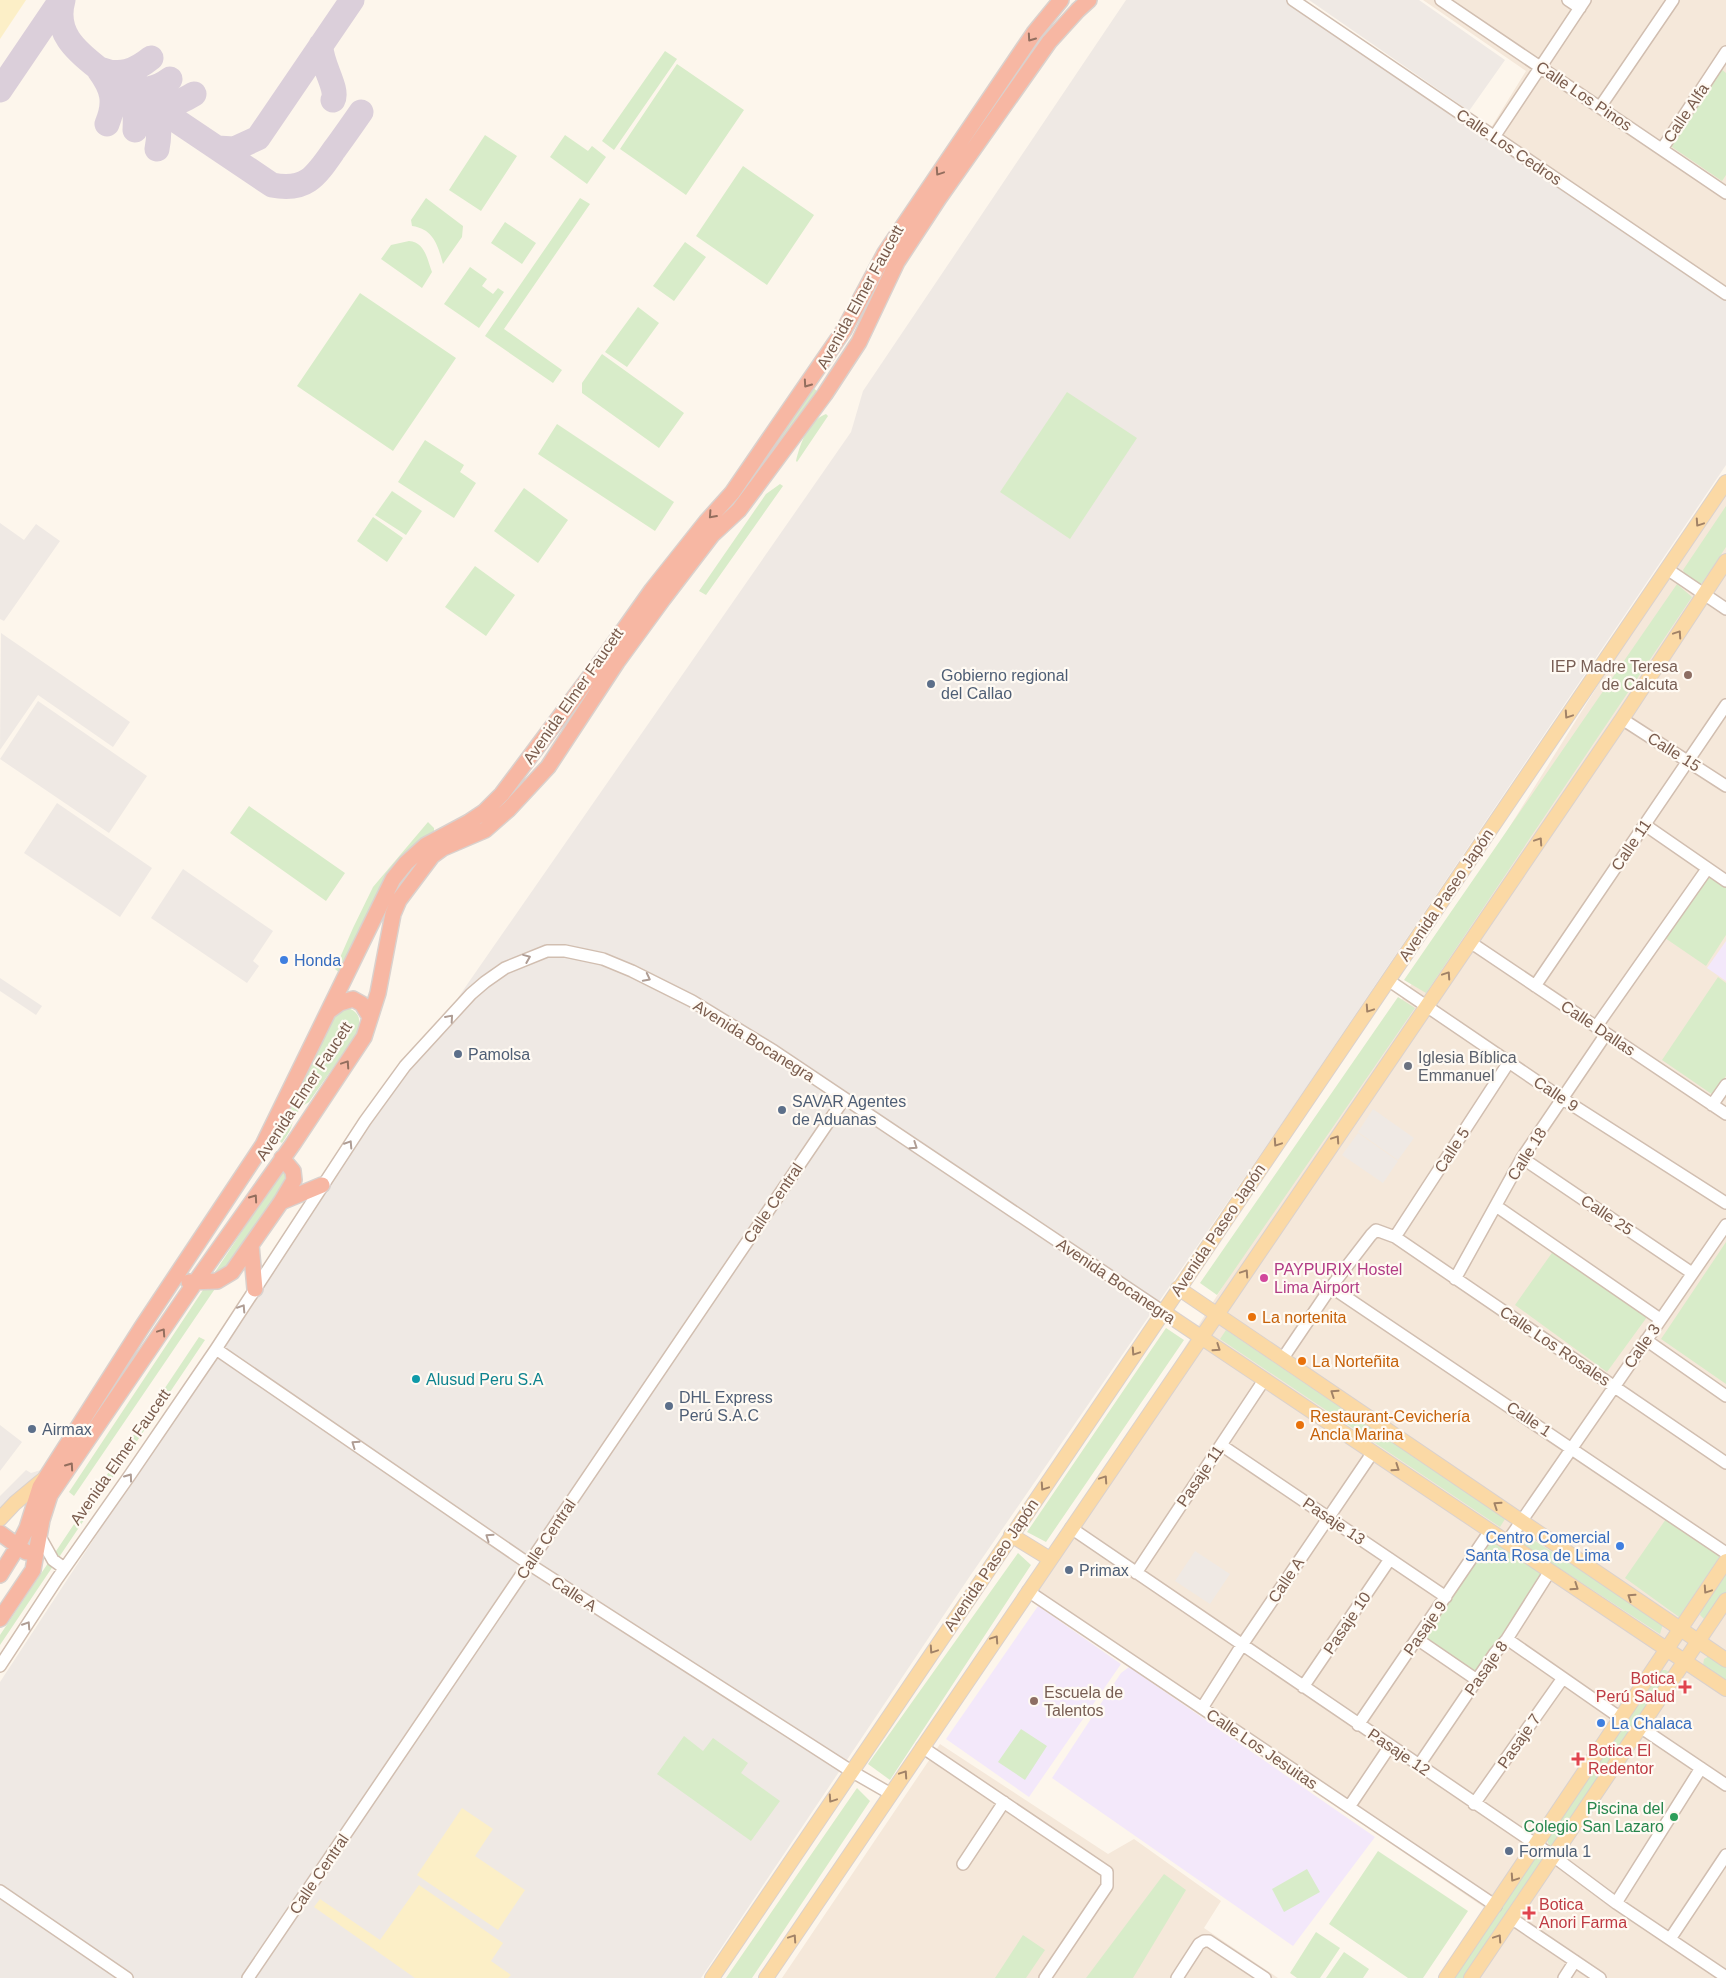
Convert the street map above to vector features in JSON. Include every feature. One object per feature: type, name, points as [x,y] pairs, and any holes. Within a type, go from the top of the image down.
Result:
[{"type":"highway","name":"Avenida Elmer Faucett","points":[[0,1619],[33,1570],[52,1479],[111,1375],[263,1145],[393,879],[406,863],[426,845],[484,812],[502,794],[652,590],[706,522],[732,493],[844,330],[885,252],[1034,33],[1062,0]]},
{"type":"highway","name":"Avenida Elmer Faucett","points":[[0,1575],[27,1528],[40,1487],[52,1479],[125,1386],[364,1037],[378,994],[393,914],[399,900],[432,856],[443,848],[468,839],[490,827],[548,767],[616,662],[663,598],[712,535],[739,510],[825,394],[859,342],[897,262],[934,206],[1049,42],[1089,0]]},
{"type":"highway","points":[[328,1012],[340,1003],[353,999],[362,1004],[370,1017]]},
{"type":"highway","points":[[176,1279],[194,1284],[217,1281],[232,1272],[281,1202],[294,1180],[293,1171],[282,1158]]},
{"type":"highway","points":[[281,1202],[322,1185]]},
{"type":"highway","points":[[251,1245],[255,1289]]},
{"type":"highway","points":[[111,1375],[125,1386]]},
{"type":"highway","points":[[0,1533],[26,1552],[33,1570]]},
{"type":"main road","name":"Avenida Paseo Japón","points":[[712,1978],[1726,482]]},
{"type":"main road","points":[[766,1978],[1200,1337],[1218,1314],[1622,719],[1726,562]]},
{"type":"main road","name":"Avenida Bocanegra","points":[[1178,1288],[1679,1630],[1726,1660]]},
{"type":"main road","name":"Avenida Bocanegra","points":[[1162,1312],[1726,1689]]},
{"type":"main road","name":"Avenida Elmer Faucett","points":[[0,1519],[22,1496],[52,1479]]},
{"type":"main road","points":[[1011,1535],[1050,1559]]},
{"type":"main road","points":[[1452,1976],[1536,1845],[1726,1561]]},
{"type":"main road","points":[[1471,1978],[1726,1600]]},
{"type":"street","name":"Calle Los Cedros","points":[[1293,0],[1726,294]]},
{"type":"street","name":"Calle Los Pinos","points":[[1442,0],[1725,190]]},
{"type":"street","points":[[1494,137],[1582,4],[1568,0]]},
{"type":"street","points":[[1600,107],[1673,0]]},
{"type":"street","name":"Calle Alfa","points":[[1662,149],[1726,52]]},
{"type":"street","points":[[1667,569],[1726,609]]},
{"type":"street","name":"Calle 11","points":[[1535,986],[1726,704]]},
{"type":"street","name":"Calle 15","points":[[1622,719],[1726,786]]},
{"type":"street","points":[[1644,825],[1726,882]]},
{"type":"street","name":"Calle 18","points":[[1455,1279],[1522,1158],[1563,1099],[1601,1030],[1707,869]]},
{"type":"street","name":"Calle Dallas","points":[[1470,942],[1726,1114]]},
{"type":"street","name":"Avenida Bocanegra","points":[[485,982],[504,968],[547,951],[566,951],[603,959],[632,970],[692,1001],[774,1051],[1162,1312]]},
{"type":"street","name":"Calle 9","points":[[1388,980],[1563,1099],[1726,1203]]},
{"type":"street","name":"Avenida Elmer Faucett","points":[[0,1666],[64,1568],[216,1349],[372,1110],[405,1066],[471,994],[485,982]]},
{"type":"street","name":"Calle 5","points":[[1395,1237],[1509,1062]]},
{"type":"street","points":[[1712,1105],[1726,1085]]},
{"type":"street","name":"Calle Central","points":[[248,1978],[844,1099]]},
{"type":"street","name":"Calle 25","points":[[1522,1158],[1692,1273]]},
{"type":"street","points":[[1496,1206],[1660,1319]]},
{"type":"street","name":"Calle 3","points":[[1507,1542],[1726,1225]]},
{"type":"street","name":"Calle Los Rosales","points":[[1331,1287],[1371,1235],[1376,1230],[1383,1231],[1395,1237],[1726,1463]]},
{"type":"street","points":[[1283,1358],[1331,1287]]},
{"type":"street","name":"Calle 1","points":[[1331,1287],[1726,1553]]},
{"type":"street","points":[[1646,1340],[1726,1396]]},
{"type":"street","name":"Calle A","points":[[216,1349],[529,1564],[852,1771],[891,1794]]},
{"type":"street","name":"Pasaje 11","points":[[1136,1573],[1264,1380]]},
{"type":"street","name":"Pasaje 13","points":[[1221,1445],[1446,1597]]},
{"type":"street","name":"Calle A","points":[[1202,1708],[1242,1645],[1373,1452]]},
{"type":"street","name":"Pasaje 12","points":[[1071,1528],[1553,1856],[1616,1903],[1726,1977]]},
{"type":"street","name":"Pasaje 9","points":[[1358,1725],[1490,1531]]},
{"type":"street","points":[[39,1535],[52,1560],[64,1568]]},
{"type":"street","name":"Pasaje 10","points":[[1303,1687],[1390,1559]]},
{"type":"street","name":"Pasaje 8","points":[[1419,1765],[1494,1654],[1507,1639],[1550,1571]]},
{"type":"street","name":"Calle Los Jesuitas","points":[[1028,1591],[1496,1906]]},
{"type":"street","points":[[1507,1639],[1622,1719]]},
{"type":"street","points":[[1417,1640],[1477,1680]]},
{"type":"street","name":"Pasaje 7","points":[[1474,1804],[1563,1678]]},
{"type":"street","points":[[1640,1727],[1726,1785]]},
{"type":"street","points":[[1349,1807],[1390,1746]]},
{"type":"street","points":[[922,1747],[1107,1872],[1107,1886],[1045,1978]]},
{"type":"street","points":[[1616,1903],[1701,1768]]},
{"type":"street","points":[[963,1864],[1004,1802]]},
{"type":"street","points":[[1670,1940],[1726,1855]]},
{"type":"street","points":[[0,1891],[127,1978]]},
{"type":"street","points":[[1511,1918],[1600,1978]]},
{"type":"street","points":[[1177,1978],[1199,1944],[1204,1942],[1209,1942],[1265,1978]]},
{"type":"street","points":[[1564,1978],[1576,1961]]},
{"type":"shaded area","points":[[1126,0],[1290,0],[1726,297],[1726,465],[1284,1120],[970,1576],[701,1978],[0,1978],[0,1682],[298,1228],[851,432],[863,391]]},
{"type":"shaded area","points":[[1309,0],[1419,0],[1505,60],[1469,111]]},
{"type":"shaded area","points":[[1423,0],[1726,0],[1726,294],[1500,138],[1492,126],[1526,71]]},
{"type":"shaded area","points":[[1726,480],[1726,1978],[1438,1978],[1485,1908],[1029,1597]]},
{"type":"shaded area","points":[[0,523],[24,540],[36,524],[60,541],[4,621],[0,619]]},
{"type":"shaded area","points":[[1,633],[130,722],[113,747],[38,695],[0,750]]},
{"type":"shaded area","points":[[38,701],[147,776],[109,833],[0,759]]},
{"type":"shaded area","points":[[57,803],[152,868],[120,917],[24,853]]},
{"type":"shaded area","points":[[183,869],[273,931],[253,961],[259,966],[247,983],[151,918]]},
{"type":"shaded area","points":[[1726,941],[1726,981],[1707,968]]},
{"type":"shaded area","points":[[0,978],[42,1006],[36,1015],[0,991]]},
{"type":"shaded area","points":[[1373,1109],[1414,1138],[1398,1160],[1358,1132]]},
{"type":"shaded area","points":[[1358,1133],[1398,1161],[1383,1183],[1342,1155]]},
{"type":"shaded area","points":[[0,1425],[22,1442],[0,1471]]},
{"type":"shaded area","points":[[26,1470],[31,1473],[41,1470],[0,1511],[0,1496]]},
{"type":"shaded area","points":[[1195,1551],[1230,1574],[1210,1604],[1175,1581]]},
{"type":"shaded area","name":"Escuela de Talentos","points":[[1038,1606],[1121,1664],[1029,1797],[946,1739]]},
{"type":"shaded area","points":[[1129,1667],[1375,1837],[1293,1946],[1052,1778],[1121,1673]]},
{"type":"shaded area","points":[[940,1744],[1108,1854],[1134,1839],[1221,1901],[1204,1928],[1278,1978],[782,1978]]},
{"type":"green space","points":[[665,51],[677,59],[614,150],[602,141]]},
{"type":"green space","points":[[677,64],[744,110],[686,195],[620,149]]},
{"type":"green space","points":[[1721,69],[1726,73],[1726,175],[1722,181],[1669,145]]},
{"type":"green space","points":[[485,135],[517,156],[481,211],[449,190]]},
{"type":"green space","points":[[565,135],[588,151],[592,146],[606,157],[587,184],[550,157]]},
{"type":"green space","points":[[743,166],[814,215],[767,285],[696,236]]},
{"type":"green space","points":[[426,198],[463,226],[462,237],[443,264],[434,239],[425,231],[412,226],[411,220]]},
{"type":"green space","points":[[580,198],[590,204],[504,329],[562,370],[553,383],[485,336]]},
{"type":"green space","points":[[505,222],[536,243],[522,264],[491,243]]},
{"type":"green space","points":[[409,241],[419,244],[422,248],[432,272],[422,288],[381,259],[391,245]]},
{"type":"green space","points":[[685,242],[706,257],[674,301],[653,286]]},
{"type":"green space","points":[[470,267],[487,279],[482,286],[493,294],[498,288],[504,292],[479,328],[444,304]]},
{"type":"green space","points":[[360,293],[456,358],[393,451],[297,386]]},
{"type":"green space","points":[[638,307],[659,323],[627,367],[605,352]]},
{"type":"green space","points":[[602,354],[684,413],[659,448],[582,393],[582,383]]},
{"type":"green space","points":[[812,387],[817,391],[748,489],[745,489]]},
{"type":"green space","points":[[1067,392],[1137,438],[1070,539],[1000,492]]},
{"type":"green space","points":[[826,414],[828,416],[797,462],[798,454],[810,427]]},
{"type":"green space","points":[[557,424],[674,502],[655,531],[538,454]]},
{"type":"green space","points":[[425,440],[464,465],[460,472],[476,483],[454,518],[398,482]]},
{"type":"green space","points":[[780,484],[783,486],[706,595],[699,591],[766,494]]},
{"type":"green space","points":[[524,488],[568,520],[538,563],[494,531]]},
{"type":"green space","points":[[392,491],[422,511],[406,535],[375,515]]},
{"type":"green space","points":[[1726,506],[1726,547],[1702,583],[1698,585],[1685,575],[1683,570]]},
{"type":"green space","points":[[373,517],[403,538],[387,562],[357,541]]},
{"type":"green space","points":[[475,566],[515,595],[486,636],[445,607]]},
{"type":"green space","points":[[1677,584],[1692,597],[1426,993],[1404,980]]},
{"type":"green space","points":[[249,806],[345,873],[326,901],[230,833]]},
{"type":"green space","points":[[428,822],[434,828],[434,833],[409,864],[342,975],[335,969],[373,887]]},
{"type":"green space","points":[[1710,875],[1726,886],[1726,935],[1706,966],[1665,938]]},
{"type":"green space","points":[[1718,977],[1726,983],[1726,1076],[1713,1095],[1662,1060]]},
{"type":"green space","points":[[1398,997],[1415,1008],[1217,1295],[1200,1283]]},
{"type":"green space","points":[[348,1008],[359,1017],[358,1032],[309,1102],[299,1110],[282,1143],[273,1137],[336,1011]]},
{"type":"green space","points":[[285,1171],[289,1180],[74,1496],[69,1492],[280,1174]]},
{"type":"green space","points":[[1726,1242],[1726,1384],[1661,1339]]},
{"type":"green space","points":[[1554,1250],[1647,1317],[1607,1372],[1515,1305]]},
{"type":"green space","points":[[1166,1328],[1184,1340],[1046,1542],[1027,1532]]},
{"type":"green space","points":[[1226,1330],[1505,1519],[1500,1527],[1220,1339]]},
{"type":"green space","points":[[199,1337],[205,1340],[0,1645],[0,1635]]},
{"type":"green space","points":[[1666,1519],[1720,1556],[1679,1617],[1625,1578]]},
{"type":"green space","points":[[1526,1535],[1663,1624],[1660,1634],[1521,1543]]},
{"type":"green space","points":[[1491,1539],[1545,1574],[1478,1674],[1425,1638]]},
{"type":"green space","points":[[1018,1553],[1031,1565],[890,1780],[868,1764]]},
{"type":"green space","points":[[1726,1575],[1726,1593],[1709,1618],[1705,1620],[1700,1615],[1701,1611]]},
{"type":"green space","points":[[1709,1656],[1726,1668],[1726,1681],[1703,1665],[1704,1659]]},
{"type":"green space","points":[[1662,1670],[1670,1673],[1552,1848],[1550,1847],[1547,1840]]},
{"type":"green space","points":[[1021,1729],[1047,1746],[1025,1780],[998,1762]]},
{"type":"green space","points":[[684,1736],[703,1751],[713,1738],[748,1763],[741,1773],[780,1801],[751,1841],[657,1774]]},
{"type":"green space","points":[[857,1788],[870,1801],[752,1978],[726,1978]]},
{"type":"green space","points":[[1536,1845],[1553,1856],[1471,1978],[1446,1978]]},
{"type":"green space","points":[[1378,1851],[1468,1911],[1423,1978],[1408,1978],[1329,1924]]},
{"type":"green space","points":[[1307,1869],[1320,1892],[1284,1912],[1272,1889]]},
{"type":"green space","points":[[1164,1874],[1186,1890],[1133,1978],[1086,1978]]},
{"type":"green space","points":[[1316,1932],[1340,1948],[1320,1978],[1297,1978],[1290,1973]]},
{"type":"green space","points":[[1023,1935],[1045,1950],[1026,1978],[995,1978]]},
{"type":"green space","points":[[1344,1952],[1369,1969],[1363,1978],[1326,1978]]},
{"type":"sand","points":[[0,0],[26,0],[0,39]]},
{"type":"sand","points":[[462,1808],[493,1829],[475,1856],[525,1890],[498,1930],[417,1875]]},
{"type":"sand","points":[[419,1885],[503,1943],[491,1961],[511,1975],[508,1978],[415,1978],[314,1907],[320,1899],[380,1940]]},
{"type":"taxiway","points":[[0,90],[61,0]]},
{"type":"taxiway","points":[[63,0],[61,22],[68,39],[74,47],[98,68],[272,185],[294,186],[309,180],[322,167],[361,112]]},
{"type":"taxiway","points":[[217,148],[234,149],[258,138],[352,0]]},
{"type":"taxiway","points":[[321,45],[323,60],[334,89],[333,100]]},
{"type":"taxiway","points":[[100,69],[114,72],[127,71],[151,58]]},
{"type":"taxiway","points":[[99,70],[112,96],[112,109],[107,124]]},
{"type":"taxiway","points":[[128,89],[150,88],[170,79]]},
{"type":"taxiway","points":[[123,86],[134,106],[135,130]]},
{"type":"taxiway","points":[[148,101],[172,104],[194,94]]},
{"type":"taxiway","points":[[150,102],[158,125],[157,149]]},
{"type":"place","name":"IEP Madre Teresa de Calcuta","points":[[1688,675]]},
{"type":"place","name":"Gobierno regional del Callao","points":[[931,684]]},
{"type":"place","name":"Honda","points":[[284,960]]},
{"type":"place","name":"Pamolsa","points":[[458,1054]]},
{"type":"place","name":"Iglesia Bíblica Emmanuel","points":[[1408,1066]]},
{"type":"place","name":"SAVAR Agentes de Aduanas","points":[[782,1110]]},
{"type":"place","name":"PAYPURIX Hostel Lima Airport","points":[[1264,1278]]},
{"type":"place","name":"La nortenita","points":[[1252,1317]]},
{"type":"place","name":"La Norteñita","points":[[1302,1361]]},
{"type":"place","name":"Alusud Peru S.A","points":[[416,1379]]},
{"type":"place","name":"DHL Express Perú S.A.C","points":[[669,1406]]},
{"type":"place","name":"Restaurant-Cevichería Ancla Marina","points":[[1300,1425]]},
{"type":"place","name":"Airmax","points":[[32,1429]]},
{"type":"place","name":"Centro Comercial Santa Rosa de Lima","points":[[1620,1546]]},
{"type":"place","name":"Primax","points":[[1069,1570]]},
{"type":"place","name":"Botica Perú Salud","points":[[1685,1687]]},
{"type":"place","name":"Escuela de Talentos","points":[[1034,1701]]},
{"type":"place","name":"La Chalaca","points":[[1601,1723]]},
{"type":"place","name":"Botica El Redentor","points":[[1578,1759]]},
{"type":"place","name":"Piscina del Colegio San Lazaro","points":[[1674,1817]]},
{"type":"place","name":"Formula 1","points":[[1509,1851]]},
{"type":"place","name":"Botica Anori Farma","points":[[1529,1913]]}]
